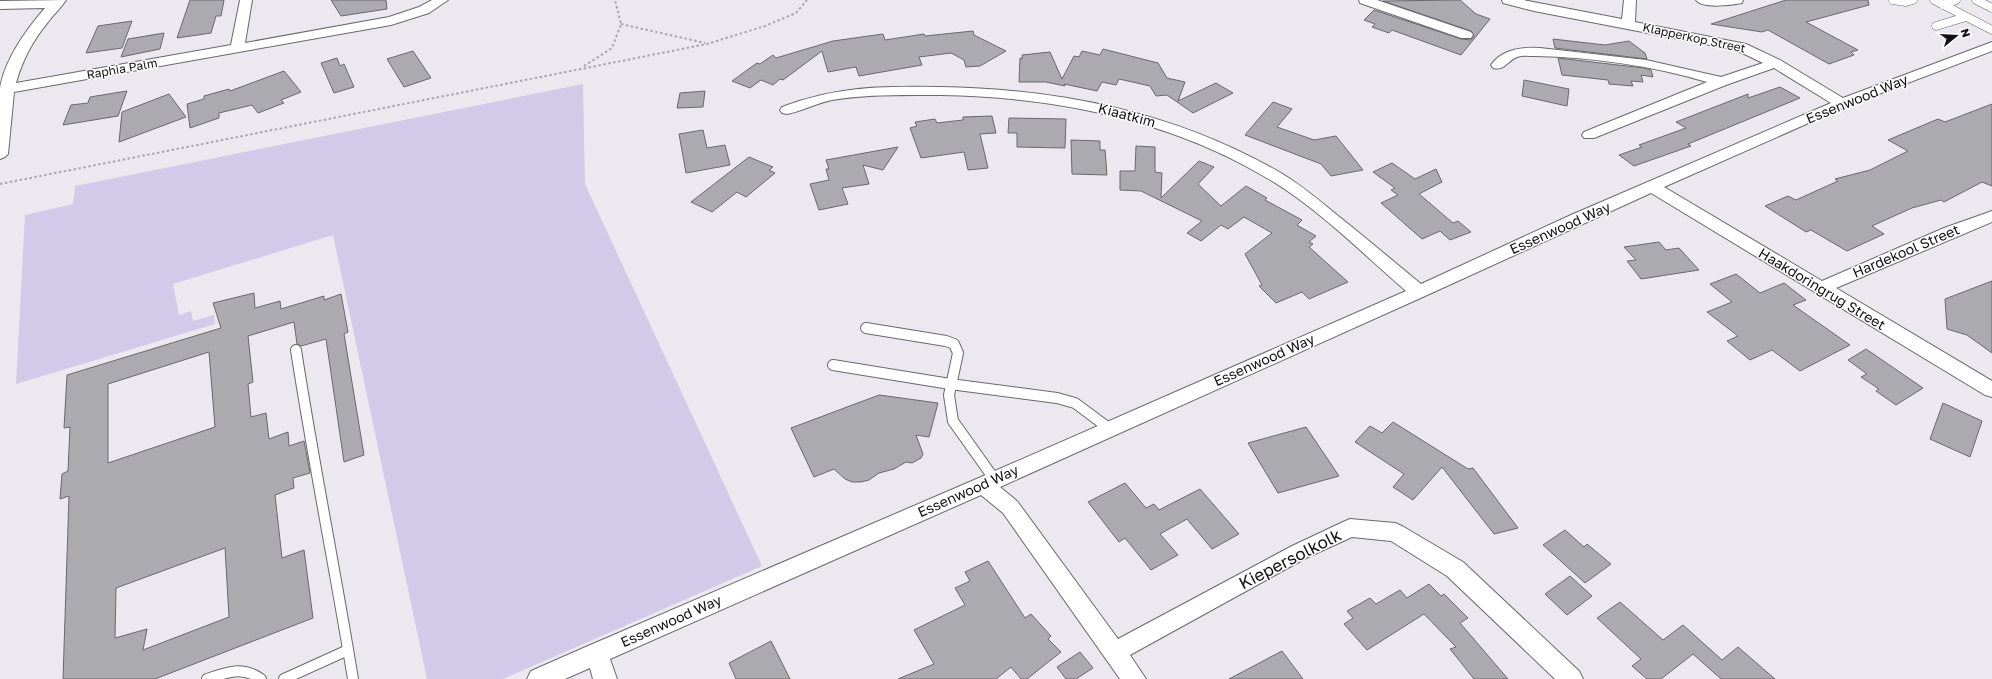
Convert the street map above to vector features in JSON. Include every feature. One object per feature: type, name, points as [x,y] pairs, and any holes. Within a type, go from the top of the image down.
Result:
[{"type":"street","points":[[237,48],[246,0]]},
{"type":"street","name":"Raphia Palm","points":[[7,89],[391,21],[424,10],[442,0]]},
{"type":"street","points":[[1365,0],[1466,36]]},
{"type":"street","name":"Klapperkop Street","points":[[1508,0],[1534,7],[1724,42],[1754,52],[1842,103]]},
{"type":"street","points":[[1628,24],[1630,0]]},
{"type":"street","points":[[1702,0],[1719,2],[1737,0]]},
{"type":"street","points":[[0,5],[58,2]]},
{"type":"street","points":[[0,154],[7,89],[18,58],[29,39],[58,2]]},
{"type":"street","name":"Essenwood Way","points":[[539,679],[989,483],[1419,292],[1577,219],[1842,103],[1992,46]]},
{"type":"street","points":[[1498,66],[1513,54],[1534,52],[1556,53],[1659,65],[1686,70],[1721,82]]},
{"type":"street","points":[[1589,135],[1721,82],[1775,63]]},
{"type":"street","name":"Kiaatkim","points":[[787,110],[837,94],[889,91],[956,90],[1025,95],[1082,103],[1129,114],[1184,132],[1222,148],[1277,178],[1316,205],[1419,292]]},
{"type":"street","name":"Haakdoringrug Street","points":[[1653,187],[1992,390]]},
{"type":"street","name":"Hardekool Street","points":[[1821,288],[1950,232],[1992,216]]},
{"type":"street","points":[[989,483],[1010,507],[1134,679]]},
{"type":"street","name":"Kiepersolkolk","points":[[1114,652],[1299,552],[1350,528],[1395,532],[1455,569],[1571,679]]},
{"type":"street","points":[[596,653],[605,679]]},
{"type":"lane","points":[[1893,0],[1906,2],[1914,0]]},
{"type":"lane","points":[[1934,0],[1992,30]]},
{"type":"lane","points":[[1943,5],[1956,0]]},
{"type":"lane","points":[[1976,0],[1992,8]]},
{"type":"lane","points":[[1936,26],[1966,17]]},
{"type":"lane","points":[[866,328],[946,341],[954,344],[958,353],[950,384],[949,407],[953,421],[989,483]]},
{"type":"lane","points":[[296,350],[313,458],[340,598],[353,679]]},
{"type":"lane","points":[[834,365],[950,384],[1057,398],[1075,403],[1110,429]]},
{"type":"lane","points":[[284,679],[348,650]]},
{"type":"lane","points":[[207,679],[226,672],[243,670],[252,672],[261,679]]},
{"type":"path","points":[[583,68],[612,48],[621,24],[615,0]]},
{"type":"path","points":[[0,184],[707,44],[765,26],[796,13],[807,0]]},
{"type":"path","points":[[621,24],[707,44]]},
{"type":"shaded area","points":[[583,84],[585,184],[762,566],[503,679],[427,679],[333,235],[173,284],[179,315],[191,311],[193,321],[214,315],[215,324],[16,384],[25,215],[73,204],[75,186]]},
{"type":"building","points":[[190,0],[224,0],[221,16],[216,16],[211,33],[177,38]]},
{"type":"building","points":[[331,0],[386,0],[387,9],[341,16]]},
{"type":"building","points":[[1460,0],[1476,14],[1490,19],[1461,55],[1392,30],[1389,33],[1372,27],[1375,24],[1364,20],[1374,10],[1461,39],[1471,40],[1474,36],[1471,31],[1383,1]]},
{"type":"building","points":[[1786,0],[1868,0],[1869,5],[1806,22],[1858,50],[1851,52],[1854,55],[1829,64],[1768,30],[1762,32],[1711,24]]},
{"type":"building","points":[[132,21],[122,48],[86,53],[98,26]]},
{"type":"building","points":[[973,31],[974,35],[1006,51],[980,66],[966,67],[964,60],[951,53],[919,57],[922,65],[859,76],[856,67],[828,72],[822,51],[783,80],[780,79],[773,85],[761,80],[750,88],[732,81],[757,63],[760,64],[773,55],[776,58],[833,41],[883,34],[885,40],[924,34],[925,36]]},
{"type":"building","points":[[164,33],[160,49],[121,57],[128,39]]},
{"type":"building","points":[[1553,39],[1605,45],[1629,41],[1645,53],[1647,59],[1555,48]]},
{"type":"building","points":[[1103,49],[1158,63],[1167,78],[1185,82],[1178,101],[1216,83],[1233,93],[1193,113],[1167,95],[1156,96],[1150,86],[1119,79],[1116,85],[1102,82],[1097,91],[1064,84],[1065,86],[1046,82],[1019,82],[1020,58],[1022,59],[1022,55],[1050,52],[1062,79],[1074,56],[1079,57],[1082,51],[1100,55]]},
{"type":"building","points":[[413,51],[431,78],[404,87],[387,59]]},
{"type":"building","points":[[337,58],[340,66],[344,64],[354,87],[334,93],[321,63]]},
{"type":"building","points":[[1558,58],[1644,68],[1651,70],[1653,77],[1641,75],[1643,82],[1631,81],[1633,86],[1609,84],[1608,80],[1562,75]]},
{"type":"building","points":[[284,71],[301,92],[281,100],[284,103],[258,113],[252,105],[219,113],[219,118],[190,128],[187,104],[204,99],[204,96],[229,89],[230,91]]},
{"type":"building","points":[[1524,80],[1569,89],[1567,106],[1522,96]]},
{"type":"building","points":[[1780,87],[1800,98],[1688,144],[1691,146],[1634,166],[1619,155],[1642,147],[1639,145],[1686,128],[1676,122],[1748,94],[1748,98]]},
{"type":"building","points":[[127,91],[118,116],[63,125],[71,105],[88,103],[90,97]]},
{"type":"building","points":[[705,91],[703,107],[677,108],[680,93]]},
{"type":"building","points":[[169,94],[186,117],[119,142],[122,112]]},
{"type":"building","points":[[1273,102],[1292,109],[1277,127],[1314,140],[1336,136],[1363,170],[1331,176],[1321,164],[1245,135]]},
{"type":"building","points":[[1992,104],[1992,186],[1982,182],[1944,202],[1941,200],[1912,208],[1872,226],[1884,234],[1847,251],[1811,230],[1806,232],[1765,206],[1788,196],[1796,200],[1838,181],[1835,179],[1870,170],[1908,151],[1888,140],[1938,119],[1945,122]]},
{"type":"building","points":[[992,116],[996,133],[980,134],[988,168],[968,170],[964,152],[921,158],[910,128],[917,126],[915,122],[935,119],[937,123],[963,120],[963,117]]},
{"type":"building","points":[[1009,118],[1066,119],[1065,148],[1017,147],[1017,133],[1008,133]]},
{"type":"building","points":[[703,130],[707,148],[725,145],[730,165],[686,173],[679,134]]},
{"type":"building","points":[[1071,140],[1100,141],[1100,150],[1105,150],[1107,175],[1072,174]]},
{"type":"building","points":[[1136,146],[1155,147],[1155,172],[1162,173],[1161,198],[1199,161],[1214,167],[1198,184],[1221,206],[1246,186],[1267,198],[1265,200],[1302,220],[1297,225],[1316,236],[1309,242],[1313,244],[1309,247],[1348,282],[1309,299],[1302,292],[1276,303],[1259,286],[1262,285],[1245,254],[1272,233],[1244,217],[1228,229],[1221,225],[1201,241],[1187,233],[1202,221],[1141,191],[1120,190],[1120,171],[1135,171]]},
{"type":"building","points":[[898,147],[883,170],[863,165],[869,184],[842,188],[848,204],[819,210],[810,184],[829,180],[826,169],[829,169],[826,160]]},
{"type":"building","points":[[749,157],[773,167],[769,170],[775,173],[746,197],[737,192],[712,212],[691,202]]},
{"type":"building","points":[[1392,163],[1415,179],[1436,169],[1442,182],[1419,194],[1453,223],[1458,221],[1471,232],[1450,240],[1440,231],[1422,239],[1381,203],[1398,195],[1391,190],[1395,188],[1373,172]]},
{"type":"building","points":[[1659,242],[1666,250],[1679,248],[1699,270],[1641,279],[1627,261],[1636,260],[1624,247]]},
{"type":"building","points":[[1736,274],[1760,293],[1784,283],[1806,300],[1793,305],[1850,345],[1800,371],[1772,350],[1750,360],[1727,341],[1738,336],[1707,312],[1732,302],[1710,284]]},
{"type":"building","points":[[1992,281],[1992,353],[1967,335],[1947,329],[1945,299]]},
{"type":"building","points":[[254,293],[255,308],[280,301],[281,309],[324,296],[324,300],[341,294],[348,332],[344,334],[364,455],[344,462],[326,339],[301,346],[297,344],[294,322],[248,336],[253,382],[248,384],[251,417],[266,413],[269,439],[288,432],[289,446],[304,441],[310,473],[293,478],[294,488],[275,495],[282,558],[304,550],[313,618],[155,679],[63,679],[69,496],[60,499],[62,474],[68,471],[70,427],[64,428],[67,375],[221,328],[213,303]],"holes":[[[209,352],[215,427],[108,463],[108,384]],[[225,548],[229,617],[143,650],[147,629],[115,638],[116,588]]]},
{"type":"building","points":[[1866,349],[1923,388],[1896,405],[1876,391],[1879,389],[1861,377],[1867,374],[1848,360]]},
{"type":"building","points":[[879,395],[938,403],[929,437],[916,435],[923,454],[921,458],[912,463],[906,462],[894,469],[879,473],[869,480],[861,482],[852,482],[845,479],[834,469],[814,477],[791,428]]},
{"type":"building","points":[[1943,403],[1982,421],[1970,457],[1930,439]]},
{"type":"building","points":[[1393,422],[1468,469],[1473,468],[1518,528],[1494,534],[1442,467],[1413,500],[1393,487],[1404,474],[1355,442],[1370,426],[1382,433]]},
{"type":"building","points":[[1306,427],[1339,476],[1278,493],[1248,443]]},
{"type":"building","points":[[1125,483],[1146,508],[1154,504],[1159,510],[1200,489],[1239,534],[1212,549],[1187,519],[1160,534],[1178,555],[1151,570],[1125,538],[1119,542],[1088,502]]},
{"type":"building","points":[[1565,530],[1584,547],[1587,544],[1611,564],[1585,583],[1543,545]]},
{"type":"building","points":[[988,561],[1025,618],[1031,614],[1051,636],[1048,639],[1061,652],[1027,679],[1021,679],[1011,667],[996,679],[898,679],[934,664],[914,630],[965,605],[955,588],[970,581],[965,572]]},
{"type":"building","points":[[1570,576],[1592,596],[1567,615],[1545,594]]},
{"type":"building","points":[[1429,584],[1441,596],[1444,594],[1468,618],[1460,623],[1508,679],[1474,679],[1450,649],[1456,647],[1424,614],[1367,650],[1344,624],[1353,618],[1347,611],[1370,598],[1376,604],[1400,590],[1407,598]]},
{"type":"building","points":[[1620,602],[1663,640],[1683,625],[1722,660],[1738,647],[1775,679],[1721,679],[1693,654],[1661,679],[1647,679],[1632,666],[1641,659],[1597,618]]},
{"type":"building","points":[[771,641],[790,679],[736,679],[729,663]]},
{"type":"building","points":[[1282,651],[1303,679],[1229,679]]},
{"type":"building","points":[[1080,652],[1093,668],[1076,679],[1066,679],[1057,667]]}]
